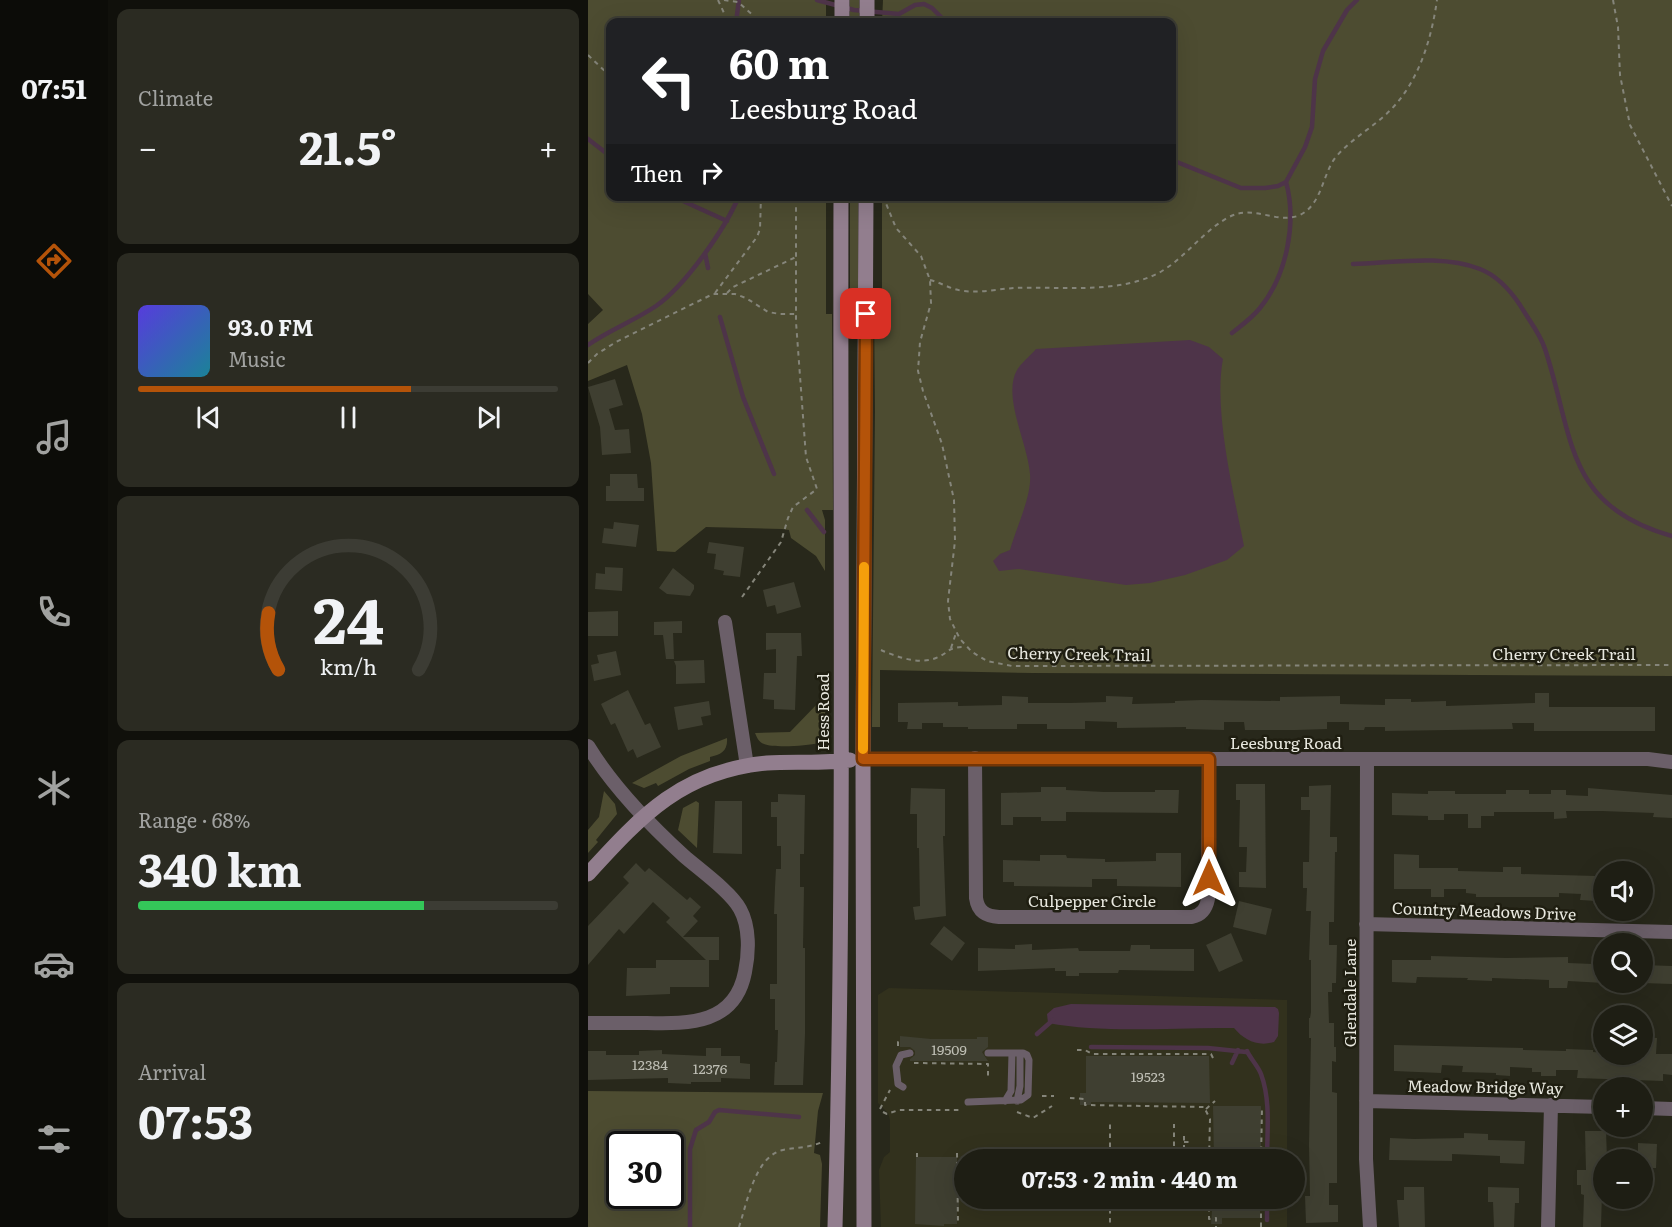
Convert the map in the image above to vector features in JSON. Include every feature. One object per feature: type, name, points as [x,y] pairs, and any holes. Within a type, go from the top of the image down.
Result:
[{"type":"main road","points":[[842,0],[842,18]]},
{"type":"main road","points":[[867,0],[867,18]]},
{"type":"main road","name":"Hess Road","points":[[835,1227],[838,1134],[841,761],[841,201]]},
{"type":"main road","points":[[864,1227],[863,759],[866,201]]},
{"type":"main road","points":[[588,874],[644,816],[665,798],[695,782],[719,772],[747,766],[863,759]]},
{"type":"street","points":[[725,622],[747,766]]},
{"type":"street","points":[[588,746],[606,772],[644,816],[739,907],[745,920],[747,940],[744,978],[737,994],[717,1013],[701,1021],[683,1023],[588,1023]]},
{"type":"street","name":"Culpepper Circle","points":[[975,758],[977,905],[984,914],[999,917],[1192,917],[1199,915],[1207,907],[1208,899],[1209,759]]},
{"type":"street","name":"Leesburg Road","points":[[863,759],[1648,759],[1672,762]]},
{"type":"street","name":"Glendale Lane","points":[[1367,759],[1366,1182],[1370,1227]]},
{"type":"street","name":"Country Meadows Drive","points":[[1366,924],[1672,932]]},
{"type":"street","name":"Meadow Bridge Way","points":[[1366,1101],[1593,1107]]},
{"type":"street","points":[[1548,1227],[1551,1105]]},
{"type":"street","points":[[1653,1108],[1672,1109]]},
{"type":"lane","points":[[903,1087],[898,1084],[896,1066],[901,1055],[910,1053]]},
{"type":"lane","points":[[968,1102],[1017,1101],[1024,1100],[1028,1095],[1028,1057],[1025,1054],[1016,1053],[988,1053]]},
{"type":"lane","points":[[1005,1101],[1011,1090],[1016,1053]]},
{"type":"path","points":[[718,0],[725,18]]},
{"type":"path","points":[[724,0],[738,2],[756,18]]},
{"type":"path","points":[[930,280],[953,289],[972,292],[1022,288],[1079,288],[1131,282],[1161,271],[1176,261],[1220,222],[1237,213],[1254,212],[1281,218],[1297,216],[1305,212],[1316,200],[1336,157],[1352,140],[1391,110],[1407,88],[1427,50],[1437,0]]},
{"type":"path","points":[[1613,0],[1618,27],[1620,75],[1630,124],[1672,206]]},
{"type":"path","points":[[588,56],[606,72]]},
{"type":"path","points":[[715,294],[757,237],[760,229],[761,201]]},
{"type":"path","points":[[742,597],[781,542],[793,507],[817,489],[807,457],[796,314],[796,201]]},
{"type":"path","name":"Cherry Creek Trail","points":[[885,201],[896,228],[921,256],[930,280],[931,303],[920,342],[918,371],[946,456],[954,500],[955,548],[948,610],[956,632],[966,646],[987,661],[1012,666],[1672,665]]},
{"type":"path","points":[[727,293],[733,287],[796,257]]},
{"type":"path","points":[[588,363],[597,354],[616,342],[697,300],[715,294],[727,293],[746,298],[774,314],[796,314]]},
{"type":"path","points":[[951,648],[956,632]]},
{"type":"path","points":[[881,650],[901,657],[926,661],[940,657],[951,648],[966,646]]},
{"type":"path","points":[[1077,1050],[1085,1050],[1092,1054],[1211,1054],[1213,1058]]},
{"type":"path","points":[[909,1063],[988,1064],[988,1077]]},
{"type":"path","points":[[1042,1096],[1054,1096]]},
{"type":"path","points":[[1070,1098],[1085,1099],[1085,1105],[1175,1108],[1200,1106],[1206,1109],[1210,1119],[1208,1149]]},
{"type":"path","points":[[1206,1109],[1215,1101]]},
{"type":"path","points":[[1110,1105],[1110,1110]]},
{"type":"path","points":[[1261,1149],[1262,1107]]},
{"type":"path","points":[[883,1112],[887,1114],[899,1110],[960,1110]]},
{"type":"path","points":[[1110,1124],[1110,1147]]},
{"type":"path","points":[[1174,1124],[1174,1146]]},
{"type":"path","points":[[739,1227],[760,1167],[767,1158],[782,1150],[817,1145],[838,1134]]},
{"type":"path","points":[[1184,1136],[1184,1148]]},
{"type":"path","points":[[1184,1142],[1194,1142]]},
{"type":"path","points":[[958,1209],[958,1222]]},
{"type":"path","points":[[1110,1209],[1110,1224]]},
{"type":"path","points":[[1209,1209],[1209,1219],[1216,1218],[1216,1227]]},
{"type":"path","points":[[1261,1209],[1261,1227]]},
{"type":"shaded area","points":[[588,0],[826,0],[826,18],[606,18],[606,201],[826,201],[826,314],[832,314],[833,510],[822,510],[825,520],[825,571],[816,556],[791,538],[789,530],[782,529],[706,527],[675,552],[657,551],[651,463],[642,414],[627,365],[588,381],[588,324],[603,310],[588,294]]},
{"type":"shaded area","points":[[850,0],[859,0],[859,18],[850,18]]},
{"type":"shaded area","points":[[883,0],[1672,0],[1672,676],[1033,673],[880,670],[880,727],[872,727],[874,303],[882,302],[882,201],[1176,201],[1176,18],[882,18]]},
{"type":"shaded area","points":[[850,201],[858,201],[858,290],[850,291]]},
{"type":"shaded area","points":[[1190,340],[1209,347],[1223,359],[1221,402],[1223,427],[1244,546],[1227,560],[1185,575],[1150,583],[1126,585],[1019,569],[999,571],[993,561],[1000,554],[1010,550],[1030,483],[1028,462],[1012,393],[1013,381],[1021,365],[1036,349]]},
{"type":"shaded area","points":[[821,700],[825,700],[825,733],[818,743],[775,746],[764,744],[757,738],[755,733],[790,732]]},
{"type":"shaded area","points":[[727,738],[725,749],[720,754],[710,757],[710,761],[689,769],[658,786],[656,783],[644,788],[632,783],[681,756]]},
{"type":"shaded area","points":[[604,791],[615,804],[617,814],[588,853],[588,830],[599,817]]},
{"type":"shaded area","points":[[696,801],[699,803],[697,848],[678,830],[683,808]]},
{"type":"shaded area","points":[[889,988],[1287,1000],[1287,1149],[954,1149],[954,1209],[1287,1209],[1287,1227],[881,1227],[879,1170],[884,1157],[890,1152],[890,1120],[888,1113],[878,1103],[878,995]]},
{"type":"shaded area","points":[[1071,1004],[1275,1007],[1279,1013],[1278,1036],[1274,1042],[1262,1044],[1247,1039],[1234,1028],[1117,1029],[1048,1023],[1047,1014],[1054,1008]]},
{"type":"shaded area","points":[[588,1091],[823,1093],[818,1111],[814,1153],[820,1155],[822,1164],[820,1227],[588,1227]]},
{"type":"building","points":[[615,379],[623,405],[609,409],[615,430],[629,429],[631,453],[602,455],[600,427],[588,387]]},
{"type":"building","points":[[610,474],[637,474],[638,488],[644,488],[644,501],[606,501],[606,486],[610,486]]},
{"type":"building","points":[[614,522],[639,525],[636,547],[602,543],[604,528],[613,529]]},
{"type":"building","points":[[709,542],[744,547],[740,577],[723,575],[724,571],[714,569],[716,554],[707,553]]},
{"type":"building","points":[[605,567],[623,568],[622,591],[595,589],[596,573],[605,574]]},
{"type":"building","points":[[673,568],[694,585],[690,596],[667,594],[659,588]]},
{"type":"building","points":[[794,582],[801,607],[777,614],[775,605],[767,607],[763,590]]},
{"type":"building","points":[[618,611],[618,636],[588,636],[588,612]]},
{"type":"building","points":[[682,621],[682,633],[673,633],[674,659],[666,659],[663,635],[654,635],[654,622]]},
{"type":"building","points":[[766,633],[801,633],[802,656],[797,656],[795,710],[774,709],[774,700],[763,699],[764,673],[776,673],[776,649],[766,650]]},
{"type":"building","points":[[616,651],[621,675],[594,681],[591,665],[599,663],[597,655]]},
{"type":"building","points":[[704,660],[705,683],[676,684],[674,661]]},
{"type":"building","points":[[628,690],[645,725],[650,723],[661,747],[637,758],[633,749],[628,752],[615,723],[611,725],[601,704]]},
{"type":"building","points":[[1535,693],[1549,693],[1549,707],[1655,707],[1655,731],[1534,731],[1534,723],[1512,723],[1513,729],[1385,731],[1385,727],[1365,727],[1364,730],[1349,730],[1349,722],[1327,722],[1327,729],[1245,730],[1244,722],[1224,722],[1224,730],[1186,729],[1186,727],[1117,728],[1117,722],[1085,721],[1085,729],[1047,729],[1047,724],[1017,724],[1017,729],[968,729],[968,727],[943,727],[943,723],[922,723],[922,729],[907,729],[908,722],[898,722],[898,703],[958,702],[958,706],[1002,705],[1002,696],[1028,697],[1028,703],[1106,702],[1106,696],[1133,697],[1132,704],[1202,700],[1280,701],[1280,697],[1340,696],[1340,704],[1385,705],[1385,699],[1411,699],[1411,702],[1446,701],[1446,706],[1535,703]]},
{"type":"building","points":[[709,701],[711,715],[701,717],[703,725],[678,730],[674,707]]},
{"type":"building","points":[[1236,784],[1265,784],[1266,888],[1239,887],[1239,872],[1246,872],[1247,847],[1239,847],[1240,800],[1236,800]]},
{"type":"building","points":[[1331,785],[1330,837],[1337,837],[1334,922],[1329,922],[1329,945],[1337,945],[1336,983],[1332,983],[1332,992],[1328,992],[1329,1023],[1334,1023],[1334,1047],[1336,1047],[1336,1062],[1332,1061],[1332,1092],[1337,1093],[1337,1183],[1329,1183],[1329,1205],[1338,1205],[1338,1222],[1306,1223],[1305,1196],[1310,1196],[1311,960],[1309,960],[1311,911],[1306,911],[1307,888],[1303,888],[1303,862],[1309,862],[1310,810],[1301,810],[1301,797],[1309,797],[1309,786]]},
{"type":"building","points":[[1041,787],[1066,787],[1066,790],[1104,792],[1179,790],[1178,813],[1066,812],[1066,821],[1041,821],[1041,817],[1013,817],[1013,825],[1001,825],[1001,793],[1041,792]]},
{"type":"building","points":[[911,788],[945,789],[945,836],[943,836],[946,916],[915,920],[913,907],[920,906],[919,848],[917,848],[917,814],[910,814]]},
{"type":"building","points":[[1588,788],[1672,795],[1672,818],[1653,817],[1654,813],[1566,811],[1567,818],[1554,819],[1554,812],[1494,812],[1494,816],[1481,816],[1481,828],[1468,828],[1468,814],[1444,814],[1444,820],[1428,820],[1428,816],[1392,815],[1392,793],[1428,794],[1428,791],[1455,791],[1455,794],[1506,794],[1506,790],[1529,790],[1529,794],[1551,794],[1551,790],[1566,790],[1566,795],[1588,796]]},
{"type":"building","points":[[778,794],[805,795],[804,854],[800,854],[800,887],[804,887],[803,948],[805,948],[803,1085],[774,1085],[778,1030],[775,1030],[775,999],[770,999],[770,984],[777,984],[777,914],[774,914],[776,869],[781,869],[781,846],[777,846],[777,817],[771,817],[771,802],[778,802]]},
{"type":"building","points":[[715,801],[742,801],[742,854],[713,853]]},
{"type":"building","points":[[1156,853],[1181,853],[1181,887],[1117,886],[1117,879],[1092,879],[1092,887],[1014,886],[1014,882],[1003,882],[1003,860],[1040,861],[1040,855],[1066,855],[1067,858],[1105,859],[1105,862],[1156,861]]},
{"type":"building","points":[[1394,854],[1419,855],[1419,868],[1458,868],[1458,871],[1503,872],[1503,867],[1521,867],[1521,874],[1593,876],[1593,901],[1580,900],[1581,894],[1559,893],[1559,897],[1476,897],[1476,894],[1466,893],[1466,889],[1444,889],[1444,897],[1431,897],[1431,889],[1394,889]]},
{"type":"building","points":[[636,863],[645,872],[649,868],[687,900],[690,897],[701,907],[693,916],[698,921],[683,937],[719,937],[719,960],[709,960],[709,987],[670,987],[670,994],[626,996],[627,968],[656,968],[656,960],[706,960],[666,922],[670,918],[653,902],[624,934],[619,929],[588,965],[588,926],[629,883],[623,877]]},
{"type":"building","points":[[1239,901],[1272,909],[1266,935],[1233,927]]},
{"type":"building","points":[[944,926],[965,943],[952,961],[930,944]]},
{"type":"building","points":[[1231,933],[1243,961],[1219,972],[1206,945]]},
{"type":"building","points":[[1032,944],[1032,950],[1078,948],[1079,951],[1130,951],[1131,945],[1150,945],[1150,949],[1194,949],[1194,971],[1119,970],[1118,973],[1079,973],[1079,976],[1066,976],[1066,971],[1055,971],[1055,968],[978,971],[978,948],[1015,949],[1015,945]]},
{"type":"building","points":[[1431,956],[1568,957],[1568,963],[1593,964],[1593,982],[1568,981],[1567,988],[1549,988],[1549,980],[1492,978],[1492,981],[1417,977],[1416,983],[1392,982],[1392,960],[1431,960]]},
{"type":"building","points":[[1653,965],[1672,966],[1672,984],[1653,983]]},
{"type":"building","points":[[900,1036],[931,1039],[988,1037],[988,1047],[982,1052],[988,1061],[910,1061],[915,1051],[910,1047],[900,1047]]},
{"type":"building","points":[[1653,1038],[1657,1038],[1656,1054],[1672,1054],[1672,1075],[1663,1074],[1663,1081],[1653,1081],[1653,1077],[1577,1078],[1578,1070],[1556,1070],[1556,1076],[1541,1076],[1541,1072],[1532,1072],[1532,1068],[1510,1067],[1510,1076],[1496,1075],[1496,1073],[1462,1072],[1463,1066],[1442,1065],[1441,1073],[1394,1071],[1394,1045],[1593,1050],[1593,1065],[1653,1065]]},
{"type":"building","points":[[706,1048],[721,1048],[721,1056],[740,1056],[740,1063],[750,1064],[750,1079],[721,1078],[721,1082],[691,1082],[691,1084],[668,1083],[668,1078],[588,1080],[588,1051],[606,1051],[606,1055],[639,1055],[639,1051],[662,1050],[662,1054],[706,1056]]},
{"type":"building","points":[[1086,1056],[1209,1056],[1210,1103],[1091,1102],[1091,1105],[1080,1105],[1080,1093],[1086,1093]]},
{"type":"building","points":[[1213,1106],[1261,1106],[1261,1149],[1214,1149]]},
{"type":"building","points":[[1585,1131],[1593,1131],[1593,1137],[1606,1137],[1607,1149],[1593,1149],[1593,1209],[1602,1209],[1601,1227],[1583,1227],[1584,1195],[1581,1194],[1581,1185],[1577,1185],[1577,1170],[1586,1170]]},
{"type":"building","points":[[1464,1133],[1488,1134],[1488,1140],[1525,1141],[1524,1164],[1500,1163],[1500,1156],[1452,1154],[1452,1161],[1389,1160],[1390,1138],[1464,1138]]},
{"type":"building","points":[[1638,1143],[1657,1144],[1656,1168],[1653,1168],[1653,1149],[1638,1149]]},
{"type":"building","points":[[916,1157],[954,1157],[954,1209],[959,1209],[957,1210],[957,1224],[944,1224],[944,1226],[915,1224]]},
{"type":"building","points":[[1404,1187],[1424,1187],[1425,1227],[1399,1227],[1397,1200],[1404,1200]]},
{"type":"building","points":[[1488,1187],[1519,1188],[1519,1203],[1515,1203],[1514,1227],[1494,1227],[1493,1202],[1488,1202]]},
{"type":"building","points":[[1212,1209],[1260,1209],[1260,1218],[1222,1218],[1222,1224],[1211,1224]]},
{"type":"waterway","points":[[737,18],[739,0]]},
{"type":"waterway","points":[[817,0],[854,10],[899,14],[915,5],[924,4],[942,18]]},
{"type":"waterway","points":[[1176,162],[1241,188],[1265,188],[1286,182],[1305,147],[1312,127],[1315,79],[1323,51],[1347,10],[1357,0]]},
{"type":"waterway","points":[[588,139],[606,153]]},
{"type":"waterway","points":[[1232,333],[1260,308],[1277,280],[1283,264],[1290,231],[1286,182]]},
{"type":"waterway","points":[[683,201],[727,221]]},
{"type":"waterway","points":[[588,345],[648,311],[667,297],[703,256],[737,201]]},
{"type":"waterway","points":[[705,253],[708,268]]},
{"type":"waterway","points":[[1353,264],[1417,260],[1449,262],[1480,269],[1498,280],[1516,299],[1543,343],[1569,438],[1579,464],[1592,487],[1611,506],[1637,523],[1672,536]]},
{"type":"waterway","points":[[720,317],[743,397],[774,474]]},
{"type":"waterway","points":[[807,510],[824,532]]},
{"type":"waterway","points":[[1037,1034],[1053,1020]]},
{"type":"waterway","points":[[1091,1047],[1208,1048],[1246,1052]]},
{"type":"waterway","points":[[1232,1063],[1238,1050]]},
{"type":"waterway","points":[[1247,1051],[1258,1068],[1264,1084],[1268,1117],[1267,1149]]},
{"type":"waterway","points":[[690,1227],[690,1149],[696,1130],[709,1122],[719,1110],[799,1117]]},
{"type":"waterway","points":[[1267,1209],[1267,1220]]},
{"type":"slow traffic","points":[[863,749],[864,567]]},
{"type":"route","points":[[866,314],[863,759],[1209,759],[1209,878]]}]
